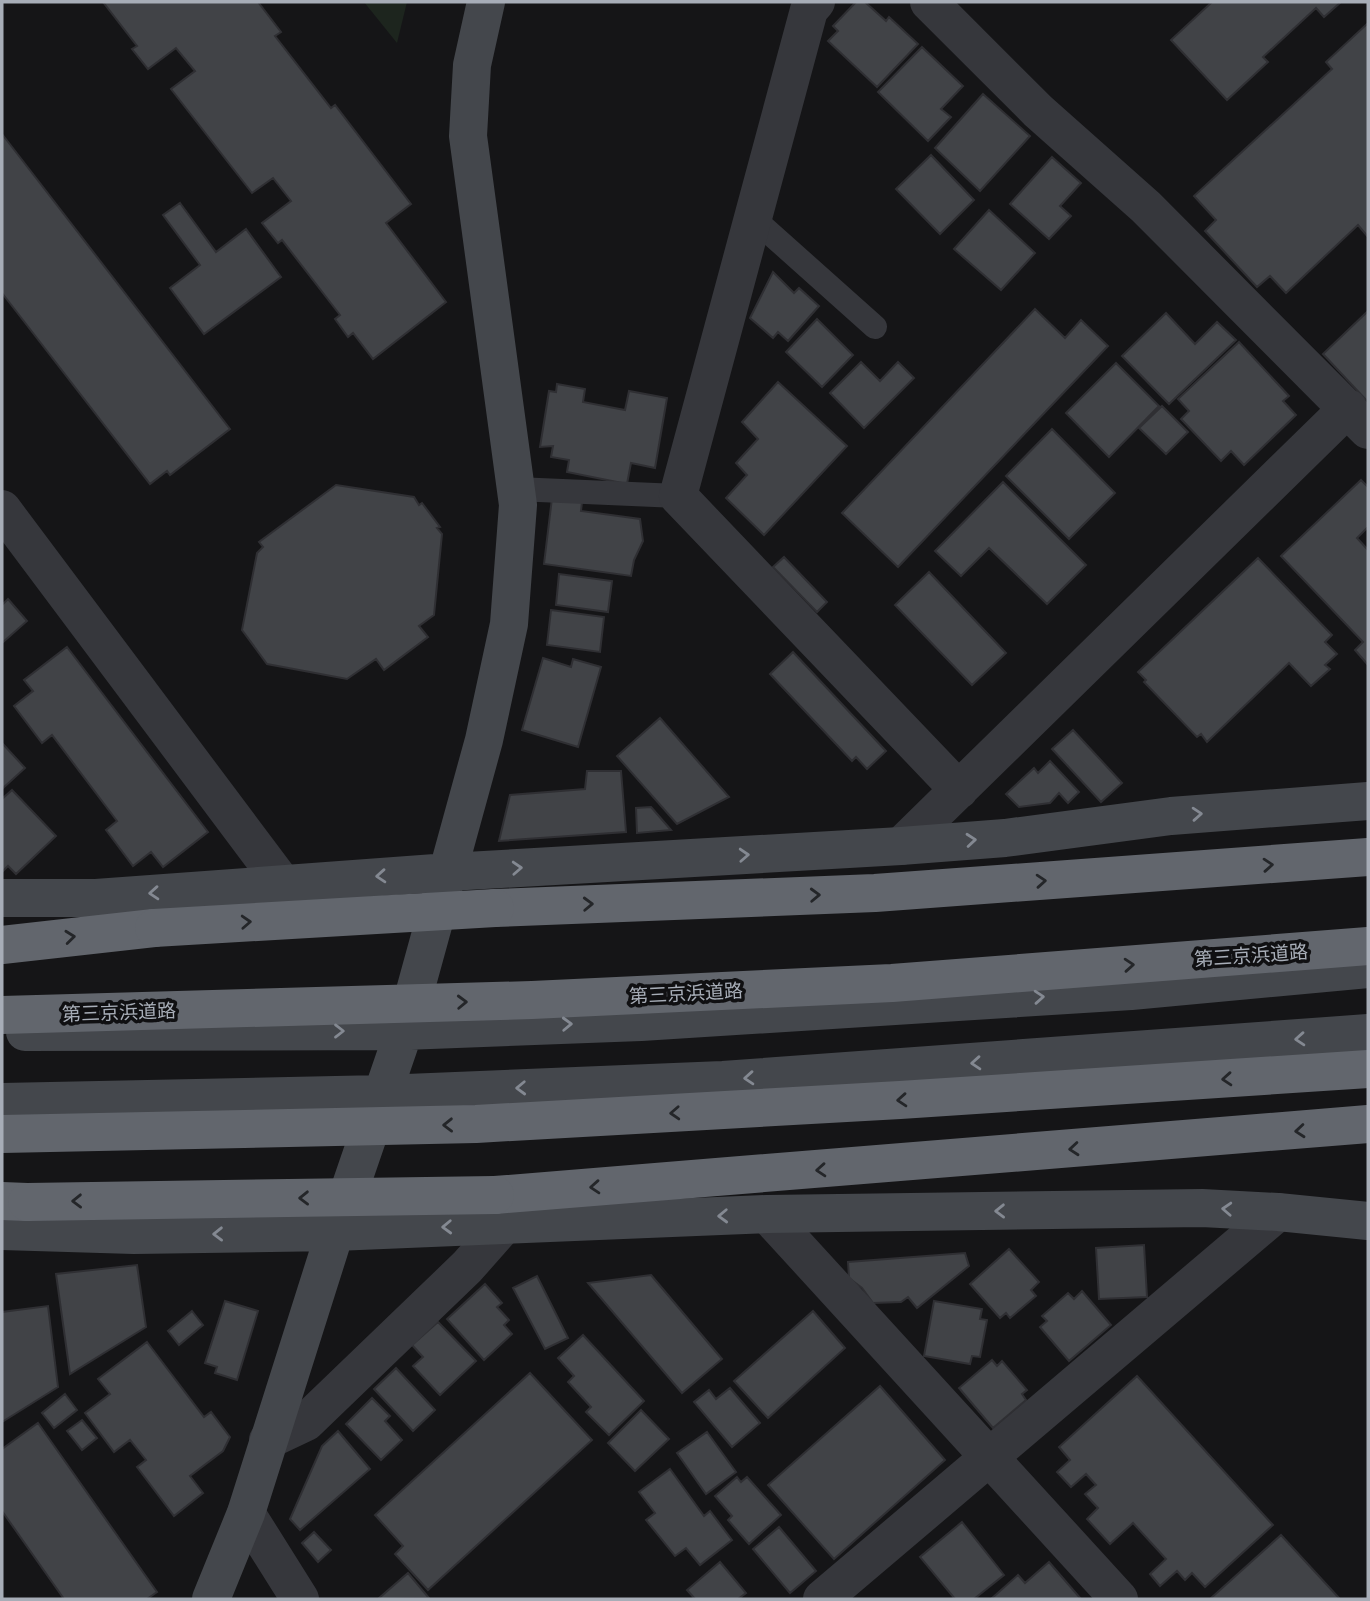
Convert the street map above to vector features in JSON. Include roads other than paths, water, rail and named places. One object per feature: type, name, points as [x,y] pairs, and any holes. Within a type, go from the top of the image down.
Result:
[{"type":"highway","points":[[2,945],[195,925],[495,908],[875,893],[1368,858]]},
{"type":"highway","name":"第三京浜道路","points":[[2,1015],[533,1000],[878,984],[1368,946]]},
{"type":"highway","points":[[2,1134],[477,1124],[900,1100],[1368,1069]]},
{"type":"highway","points":[[2,1201],[495,1195],[1368,1124]]},
{"type":"street","points":[[211,1599],[246,1513],[335,1232],[404,1031],[484,740],[509,624],[518,505],[468,136],[472,65],[486,2]]},
{"type":"street","points":[[816,2],[809,10],[678,496],[959,790]]},
{"type":"street","points":[[901,846],[1358,419],[1146,207],[1038,111],[929,2]]},
{"type":"street","points":[[2,509],[282,883]]},
{"type":"street","points":[[2,898],[96,898],[449,872],[901,846],[1005,838],[1171,816],[1368,801]]},
{"type":"street","points":[[2,1032],[404,1031],[641,1022],[1090,994],[1368,969]]},
{"type":"street","points":[[2,1102],[382,1094],[723,1080],[1368,1033]]},
{"type":"street","points":[[2,1231],[134,1235],[335,1232],[768,1214],[1202,1208],[1368,1221]]},
{"type":"street","points":[[822,1599],[1278,1212]]},
{"type":"street","points":[[768,1214],[1119,1599]]},
{"type":"street","points":[[268,1440],[306,1422],[467,1267],[505,1224]]},
{"type":"street","points":[[246,1513],[300,1599]]},
{"type":"lane","points":[[753,218],[875,327]]},
{"type":"lane","points":[[516,489],[678,496]]}]
